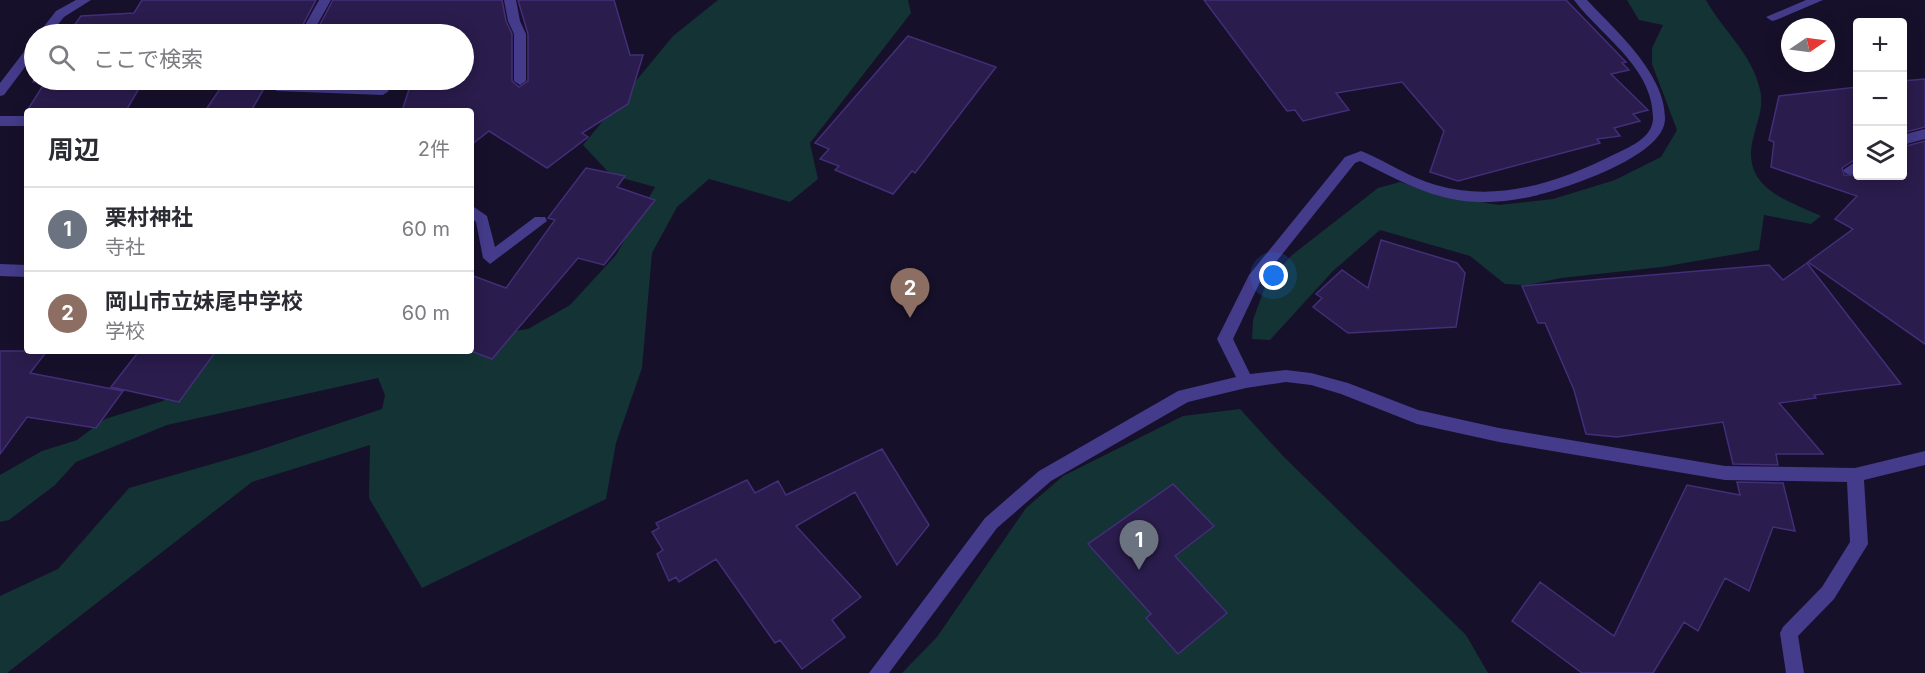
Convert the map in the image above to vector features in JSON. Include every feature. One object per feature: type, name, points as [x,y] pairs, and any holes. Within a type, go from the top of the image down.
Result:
[{"type":"street","points":[[52,24],[60,14],[85,0]]},
{"type":"street","points":[[312,24],[325,0]]},
{"type":"street","points":[[510,0],[513,21],[520,34],[520,81]]},
{"type":"street","points":[[1246,381],[1225,339],[1254,279],[1350,160],[1361,156],[1434,189],[1462,196],[1533,193],[1570,183],[1641,146],[1654,135],[1659,120],[1656,102],[1646,78],[1630,53],[1580,0]]},
{"type":"street","points":[[1772,17],[1817,0]]},
{"type":"street","points":[[0,92],[24,60]]},
{"type":"street","points":[[356,90],[383,91]]},
{"type":"street","points":[[0,120],[24,121]]},
{"type":"street","points":[[1907,139],[1925,134]]},
{"type":"street","points":[[474,213],[482,220],[490,258],[540,221]]},
{"type":"street","points":[[0,270],[24,271]]},
{"type":"street","points":[[878,673],[991,523],[1045,476],[1184,396],[1246,381],[1286,376],[1311,379],[1343,388],[1417,417],[1499,435],[1725,473],[1855,474],[1924,460]]},
{"type":"street","points":[[1796,673],[1788,633],[1828,593],[1859,543],[1855,474]]},
{"type":"green space","points":[[718,0],[908,0],[911,13],[810,143],[818,179],[790,202],[709,179],[677,207],[652,253],[642,368],[616,443],[606,499],[422,588],[369,498],[370,445],[252,482],[7,673],[0,673],[0,596],[58,569],[129,488],[250,453],[382,409],[385,395],[378,378],[167,425],[76,462],[55,485],[9,520],[0,522],[0,475],[42,451],[77,440],[105,419],[163,401],[174,392],[192,354],[474,354],[474,337],[528,329],[570,305],[616,255],[655,187],[611,175],[583,145],[673,36]]},
{"type":"green space","points":[[1627,0],[1706,0],[1744,53],[1760,90],[1761,107],[1751,153],[1753,167],[1759,179],[1780,197],[1821,216],[1811,224],[1764,215],[1759,250],[1662,267],[1561,278],[1528,285],[1505,284],[1470,256],[1380,230],[1333,271],[1270,340],[1252,339],[1253,320],[1266,284],[1292,255],[1378,188],[1400,182],[1440,196],[1499,205],[1553,199],[1615,180],[1661,157],[1677,130],[1652,64],[1652,48],[1663,25],[1639,20]]},
{"type":"green space","points":[[1240,409],[1284,457],[1466,635],[1488,673],[902,673],[937,637],[1026,508],[1063,476],[1183,416]]},
{"type":"building","points":[[142,0],[316,0],[303,24],[75,24],[81,16],[134,13]]},
{"type":"building","points":[[333,0],[502,0],[506,21],[512,34],[512,81],[519,87],[528,81],[528,34],[518,0],[614,0],[630,55],[643,55],[628,104],[582,133],[588,137],[547,168],[489,131],[474,143],[474,108],[403,108],[409,90],[474,90],[474,24],[320,24]]},
{"type":"building","points":[[1204,0],[1566,0],[1626,62],[1622,63],[1629,70],[1611,74],[1648,110],[1633,114],[1640,121],[1614,128],[1620,136],[1597,139],[1600,143],[1458,181],[1430,172],[1444,131],[1402,82],[1336,93],[1349,110],[1303,121],[1295,110],[1287,111]]},
{"type":"building","points":[[908,36],[996,67],[915,173],[912,171],[893,194],[835,170],[839,166],[820,159],[829,149],[815,143]]},
{"type":"building","points":[[1925,79],[1925,127],[1907,132],[1907,126],[1907,81]]},
{"type":"building","points":[[1853,87],[1853,161],[1842,168],[1844,175],[1853,175],[1853,180],[1907,180],[1907,146],[1925,141],[1925,344],[1808,262],[1853,229],[1835,219],[1857,196],[1771,167],[1774,142],[1769,140],[1779,96]]},
{"type":"building","points":[[40,90],[138,90],[128,108],[29,108]]},
{"type":"building","points":[[219,90],[263,90],[253,108],[207,108]]},
{"type":"building","points":[[586,168],[625,176],[617,187],[655,200],[604,265],[578,258],[492,359],[474,352],[474,276],[506,288],[555,220],[548,218]]},
{"type":"building","points":[[1381,240],[1457,263],[1465,273],[1456,327],[1348,333],[1313,307],[1322,298],[1316,294],[1342,270],[1368,288]]},
{"type":"building","points":[[1807,263],[1901,384],[1814,395],[1816,398],[1779,403],[1823,454],[1776,454],[1778,465],[1733,464],[1723,422],[1617,437],[1586,434],[1574,390],[1545,323],[1538,323],[1522,286],[1769,265],[1783,280]]},
{"type":"building","points":[[0,351],[45,354],[30,373],[123,391],[96,428],[27,417],[0,454]]},
{"type":"building","points":[[137,354],[214,354],[179,402],[111,387]]},
{"type":"building","points":[[882,449],[929,525],[897,565],[855,492],[796,526],[861,597],[832,620],[845,637],[802,669],[780,640],[775,643],[716,559],[679,582],[676,577],[669,581],[657,554],[663,550],[652,532],[659,528],[656,523],[747,480],[755,493],[778,481],[786,495]]},
{"type":"building","points":[[1737,482],[1783,483],[1795,531],[1773,527],[1749,591],[1725,578],[1698,631],[1684,622],[1653,673],[1582,673],[1512,621],[1540,582],[1614,636],[1687,485],[1740,495]]},
{"type":"building","points":[[1173,484],[1214,526],[1175,556],[1227,613],[1178,654],[1146,618],[1151,614],[1088,544]]},
{"type":"place","name":"岡山市立妹尾中学校","points":[[910,318]]},
{"type":"place","name":"栗村神社","points":[[1139,570]]}]
